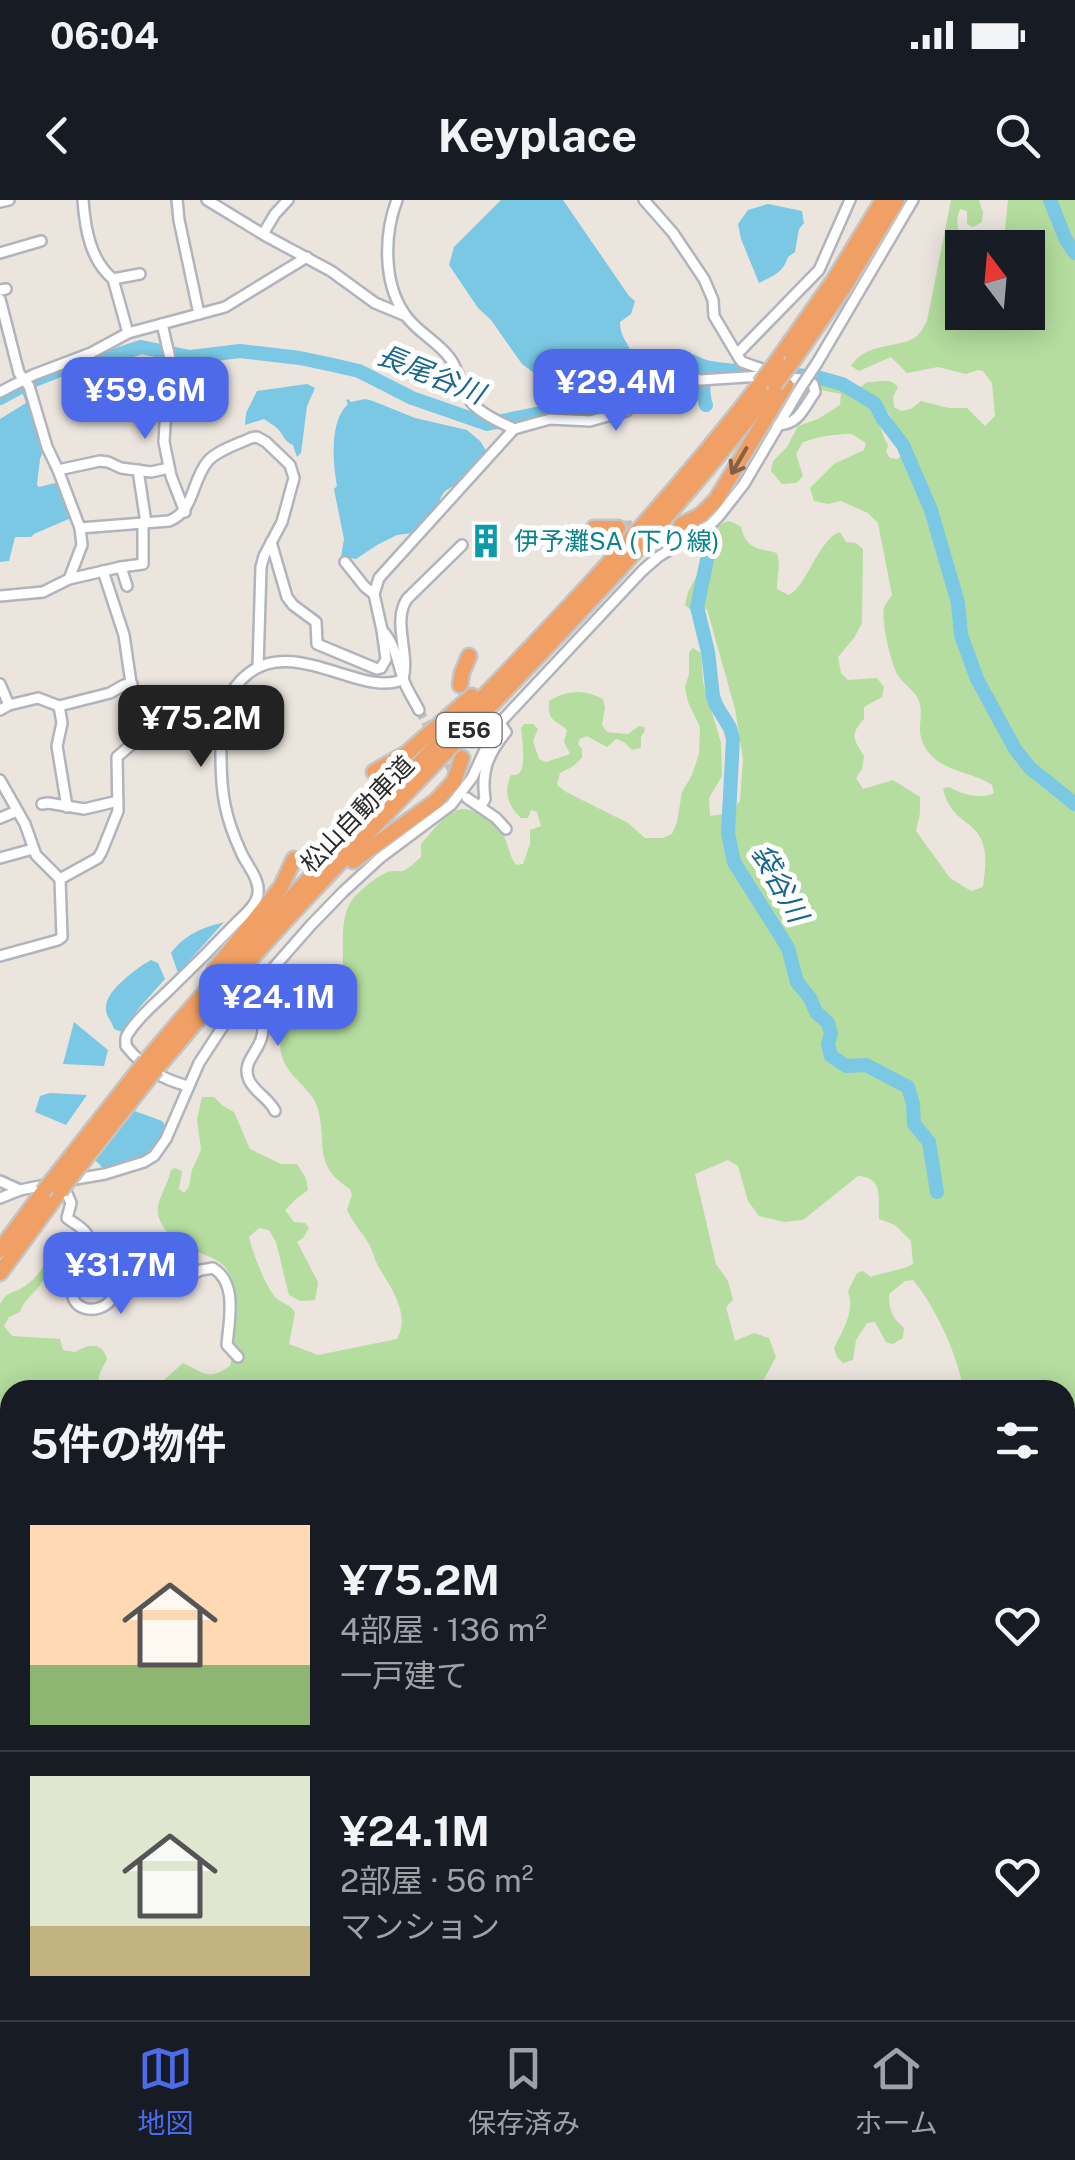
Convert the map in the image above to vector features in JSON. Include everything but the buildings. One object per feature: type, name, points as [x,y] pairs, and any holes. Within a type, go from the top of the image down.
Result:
[{"type":"highway","points":[[680,525],[701,515],[716,500],[754,435],[774,381],[797,362],[845,294],[891,201]]},
{"type":"highway","name":"松山自動車道","points":[[0,1273],[188,1012],[606,567],[774,381],[797,362],[834,280],[891,201]]},
{"type":"highway","name":"松山自動車道","points":[[0,1250],[42,1192],[151,1065],[615,576],[678,505],[774,381]]},
{"type":"highway","points":[[594,528],[618,528]]},
{"type":"highway","points":[[374,772],[408,753],[445,722],[606,567]]},
{"type":"highway","points":[[460,684],[468,656]]},
{"type":"highway","points":[[230,984],[346,867],[436,800],[454,782],[462,758]]},
{"type":"highway","points":[[151,1065],[208,977],[280,886],[294,859]]},
{"type":"street","points":[[0,202],[9,200]]},
{"type":"street","points":[[83,200],[91,250],[113,279],[128,333]]},
{"type":"street","points":[[178,200],[199,314]]},
{"type":"street","points":[[207,200],[331,271],[374,303],[404,314]]},
{"type":"street","points":[[396,200],[389,226],[388,266],[404,314],[448,356],[469,399],[514,429]]},
{"type":"street","points":[[644,200],[674,233],[704,279],[714,316],[742,362],[774,381]]},
{"type":"street","points":[[738,353],[819,270],[850,200]]},
{"type":"street","points":[[797,362],[913,200]]},
{"type":"street","points":[[263,234],[286,201]]},
{"type":"street","points":[[0,253],[40,241]]},
{"type":"street","points":[[0,392],[128,333],[225,308],[307,257]]},
{"type":"street","points":[[113,279],[140,274]]},
{"type":"street","points":[[0,300],[19,374],[30,386],[47,447],[80,528],[82,546],[69,579]]},
{"type":"street","points":[[162,324],[174,375],[164,432],[169,468],[185,512]]},
{"type":"street","points":[[272,542],[287,597],[316,622],[317,644],[377,669],[386,659],[374,594],[379,578],[514,429],[550,420],[590,421],[626,411],[654,376],[673,371],[704,379],[801,379],[813,384],[815,392],[796,420],[778,425]]},
{"type":"street","points":[[0,1198],[20,1190],[61,1186],[154,1156],[166,1140],[188,1086],[212,1042],[262,980],[343,892],[380,858],[451,805],[472,778],[500,723],[642,571],[719,516],[744,484],[778,425],[774,381]]},
{"type":"street","points":[[80,528],[169,521],[185,512],[209,460],[257,437],[266,442],[290,465],[293,474],[282,522],[260,568],[258,668]]},
{"type":"street","points":[[58,470],[100,461],[150,472],[169,468]]},
{"type":"street","points":[[0,596],[43,592],[69,579],[143,564],[144,523],[138,470]]},
{"type":"street","points":[[403,680],[401,608],[462,546]]},
{"type":"street","points":[[345,562],[374,594]]},
{"type":"street","points":[[121,566],[127,586]]},
{"type":"street","points":[[60,879],[98,858],[116,819],[118,757],[139,738],[124,634],[103,571]]},
{"type":"street","points":[[382,630],[387,633],[403,680],[419,710]]},
{"type":"street","points":[[188,1086],[147,1069],[126,1046],[126,1037],[146,1011],[232,928],[258,896],[259,889],[240,851],[221,792],[220,719],[230,695],[238,683],[258,668],[288,662],[389,684],[403,680]]},
{"type":"street","points":[[0,684],[4,708],[38,698],[59,706],[110,694],[132,684]]},
{"type":"street","points":[[59,706],[62,723],[57,746],[67,807]]},
{"type":"street","points":[[480,807],[485,799],[482,783],[487,764],[506,732],[500,723]]},
{"type":"street","points":[[0,780],[25,824],[33,850],[60,879],[62,937],[0,956]]},
{"type":"street","points":[[467,798],[506,829]]},
{"type":"street","points":[[42,804],[93,808],[118,801]]},
{"type":"street","points":[[0,818],[17,811]]},
{"type":"street","points":[[0,858],[33,850]]},
{"type":"street","points":[[262,980],[263,1034],[247,1072],[253,1086],[275,1111]]},
{"type":"street","points":[[0,1181],[20,1190]]},
{"type":"street","points":[[61,1186],[71,1203],[67,1218],[86,1233],[92,1259],[88,1271],[74,1282],[77,1304],[88,1310],[111,1300],[122,1272],[135,1262],[143,1260],[152,1266],[169,1286],[213,1268],[223,1276],[228,1289],[231,1305],[227,1345],[238,1358]]},
{"type":"green space","points":[[951,200],[979,200],[982,222],[973,227],[967,224],[967,211],[960,209],[959,230],[945,230]]},
{"type":"green space","points":[[1008,200],[1075,200],[1075,1380],[961,1380],[945,1332],[913,1280],[905,1281],[889,1294],[892,1313],[904,1328],[903,1338],[893,1344],[886,1342],[875,1322],[867,1323],[856,1340],[853,1360],[843,1363],[834,1348],[847,1321],[848,1291],[857,1273],[863,1271],[871,1277],[913,1264],[911,1241],[895,1225],[879,1219],[878,1191],[867,1178],[858,1176],[803,1220],[784,1222],[759,1216],[748,1201],[738,1166],[728,1160],[695,1174],[716,1264],[728,1281],[733,1300],[726,1307],[735,1341],[754,1333],[769,1338],[776,1357],[763,1380],[164,1380],[183,1363],[211,1374],[223,1371],[230,1366],[232,1356],[235,1300],[230,1274],[219,1262],[192,1248],[181,1235],[168,1233],[158,1216],[171,1170],[182,1171],[179,1189],[184,1193],[189,1187],[201,1150],[197,1119],[202,1097],[214,1097],[234,1112],[250,1149],[281,1164],[297,1164],[306,1178],[308,1190],[285,1210],[294,1222],[305,1223],[309,1228],[297,1242],[318,1282],[315,1300],[300,1301],[289,1295],[276,1242],[269,1230],[259,1228],[249,1237],[272,1293],[295,1313],[289,1344],[318,1355],[397,1339],[402,1320],[398,1301],[347,1210],[350,1189],[326,1163],[315,1101],[288,1069],[280,1050],[288,1017],[299,1004],[329,995],[338,988],[343,973],[344,923],[352,900],[379,877],[412,865],[421,857],[421,844],[452,813],[468,810],[492,822],[502,832],[516,865],[523,864],[530,830],[541,826],[537,812],[531,810],[528,818],[521,818],[510,803],[507,787],[511,775],[521,771],[524,724],[533,724],[538,729],[533,741],[539,759],[546,762],[570,754],[564,742],[567,730],[550,713],[549,701],[556,697],[576,692],[596,696],[603,699],[602,725],[607,732],[628,734],[639,726],[645,731],[641,748],[632,750],[616,739],[607,747],[587,736],[580,739],[582,758],[560,773],[557,785],[628,823],[645,838],[663,838],[672,834],[682,792],[699,754],[700,727],[685,687],[689,653],[693,648],[701,653],[703,682],[721,743],[722,776],[709,798],[710,816],[730,813],[740,801],[743,759],[735,709],[707,609],[692,611],[685,605],[704,562],[715,549],[715,529],[722,524],[737,524],[750,544],[777,553],[777,589],[789,595],[835,534],[840,532],[846,542],[863,549],[862,623],[838,657],[841,673],[848,680],[877,678],[884,687],[882,697],[864,707],[864,719],[856,729],[856,741],[864,756],[856,778],[863,789],[893,780],[920,797],[916,831],[950,878],[971,891],[983,887],[985,856],[981,839],[950,807],[943,788],[983,796],[994,793],[992,785],[943,765],[922,740],[919,701],[901,680],[887,644],[884,608],[892,595],[878,523],[868,513],[841,501],[814,501],[810,488],[834,464],[864,450],[866,443],[852,434],[809,440],[803,442],[796,454],[803,476],[796,483],[782,484],[771,471],[773,461],[787,447],[798,426],[840,405],[841,394],[821,390],[822,381],[849,389],[872,407],[890,458],[902,455],[896,431],[885,408],[863,391],[861,387],[867,382],[887,381],[898,387],[894,407],[901,411],[921,401],[967,408],[985,426],[995,416],[992,383],[983,371],[966,374],[938,367],[907,373],[891,357],[859,371],[851,366],[866,352],[918,335],[927,321],[945,230],[945,330],[1045,330],[1045,230],[1005,230]]},
{"type":"green space","points":[[64,1235],[70,1243],[74,1258],[70,1267],[66,1271],[52,1263],[20,1312],[9,1317],[4,1326],[12,1336],[60,1339],[63,1350],[75,1352],[98,1347],[107,1359],[99,1380],[0,1380],[0,1304],[8,1294],[37,1276],[53,1237]]},
{"type":"water","points":[[501,200],[563,200],[635,301],[631,314],[620,322],[633,370],[624,385],[609,396],[582,403],[522,364],[449,265],[454,247]]},
{"type":"water","points":[[768,204],[802,211],[804,223],[795,252],[780,270],[759,283],[738,224],[748,210]]},
{"type":"water","points":[[23,384],[45,448],[37,485],[55,483],[71,518],[31,537],[15,537],[9,561],[0,562],[0,419],[26,403],[20,386]]},
{"type":"water","points":[[307,384],[315,388],[307,406],[301,453],[297,457],[293,445],[264,419],[245,425],[246,413],[257,391]]},
{"type":"water","points":[[348,399],[373,401],[415,418],[467,430],[487,452],[465,479],[444,493],[438,509],[413,533],[397,535],[356,559],[341,557],[344,539],[334,489],[335,431]]},
{"type":"water","points":[[224,922],[178,973],[171,953],[176,946],[194,933]]},
{"type":"water","points":[[151,960],[158,963],[165,979],[122,1032],[114,1029],[107,1013],[107,1000],[123,980]]},
{"type":"water","points":[[74,1022],[108,1050],[104,1066],[63,1064]]},
{"type":"water","points":[[87,1095],[66,1125],[35,1112],[40,1096]]},
{"type":"water","points":[[132,1110],[162,1121],[165,1125],[160,1136],[142,1156],[103,1168],[94,1159]]},
{"type":"waterway","points":[[1050,200],[1075,253]]},
{"type":"waterway","name":"長尾谷川","points":[[32,381],[141,347],[190,357],[240,351],[300,358],[359,371],[412,398],[487,424],[546,412],[576,416],[624,405],[649,372],[676,359],[714,368],[769,373]]},
{"type":"waterway","name":"袋谷川","points":[[699,368],[706,405]]},
{"type":"waterway","name":"長尾谷川","points":[[796,375],[842,384],[875,404],[903,445],[931,510],[958,603],[961,635],[977,679],[1015,749],[1030,768],[1075,804]]},
{"type":"waterway","name":"長尾谷川","points":[[0,398],[24,385]]},
{"type":"waterway","name":"袋谷川","points":[[708,536],[710,546],[697,607],[713,696],[733,739],[728,833],[734,862],[788,948],[797,982],[828,1023],[831,1056],[846,1066],[866,1065],[908,1087],[914,1124],[929,1142],[937,1192]]},
{"type":"tunnel","points":[[618,528],[681,525]]},
{"type":"tunnel","points":[[419,710],[432,734]]},
{"type":"tunnel","points":[[442,752],[466,796]]},
{"type":"place","name":"伊予灘SA (下り線)","points":[[486,541]]}]
